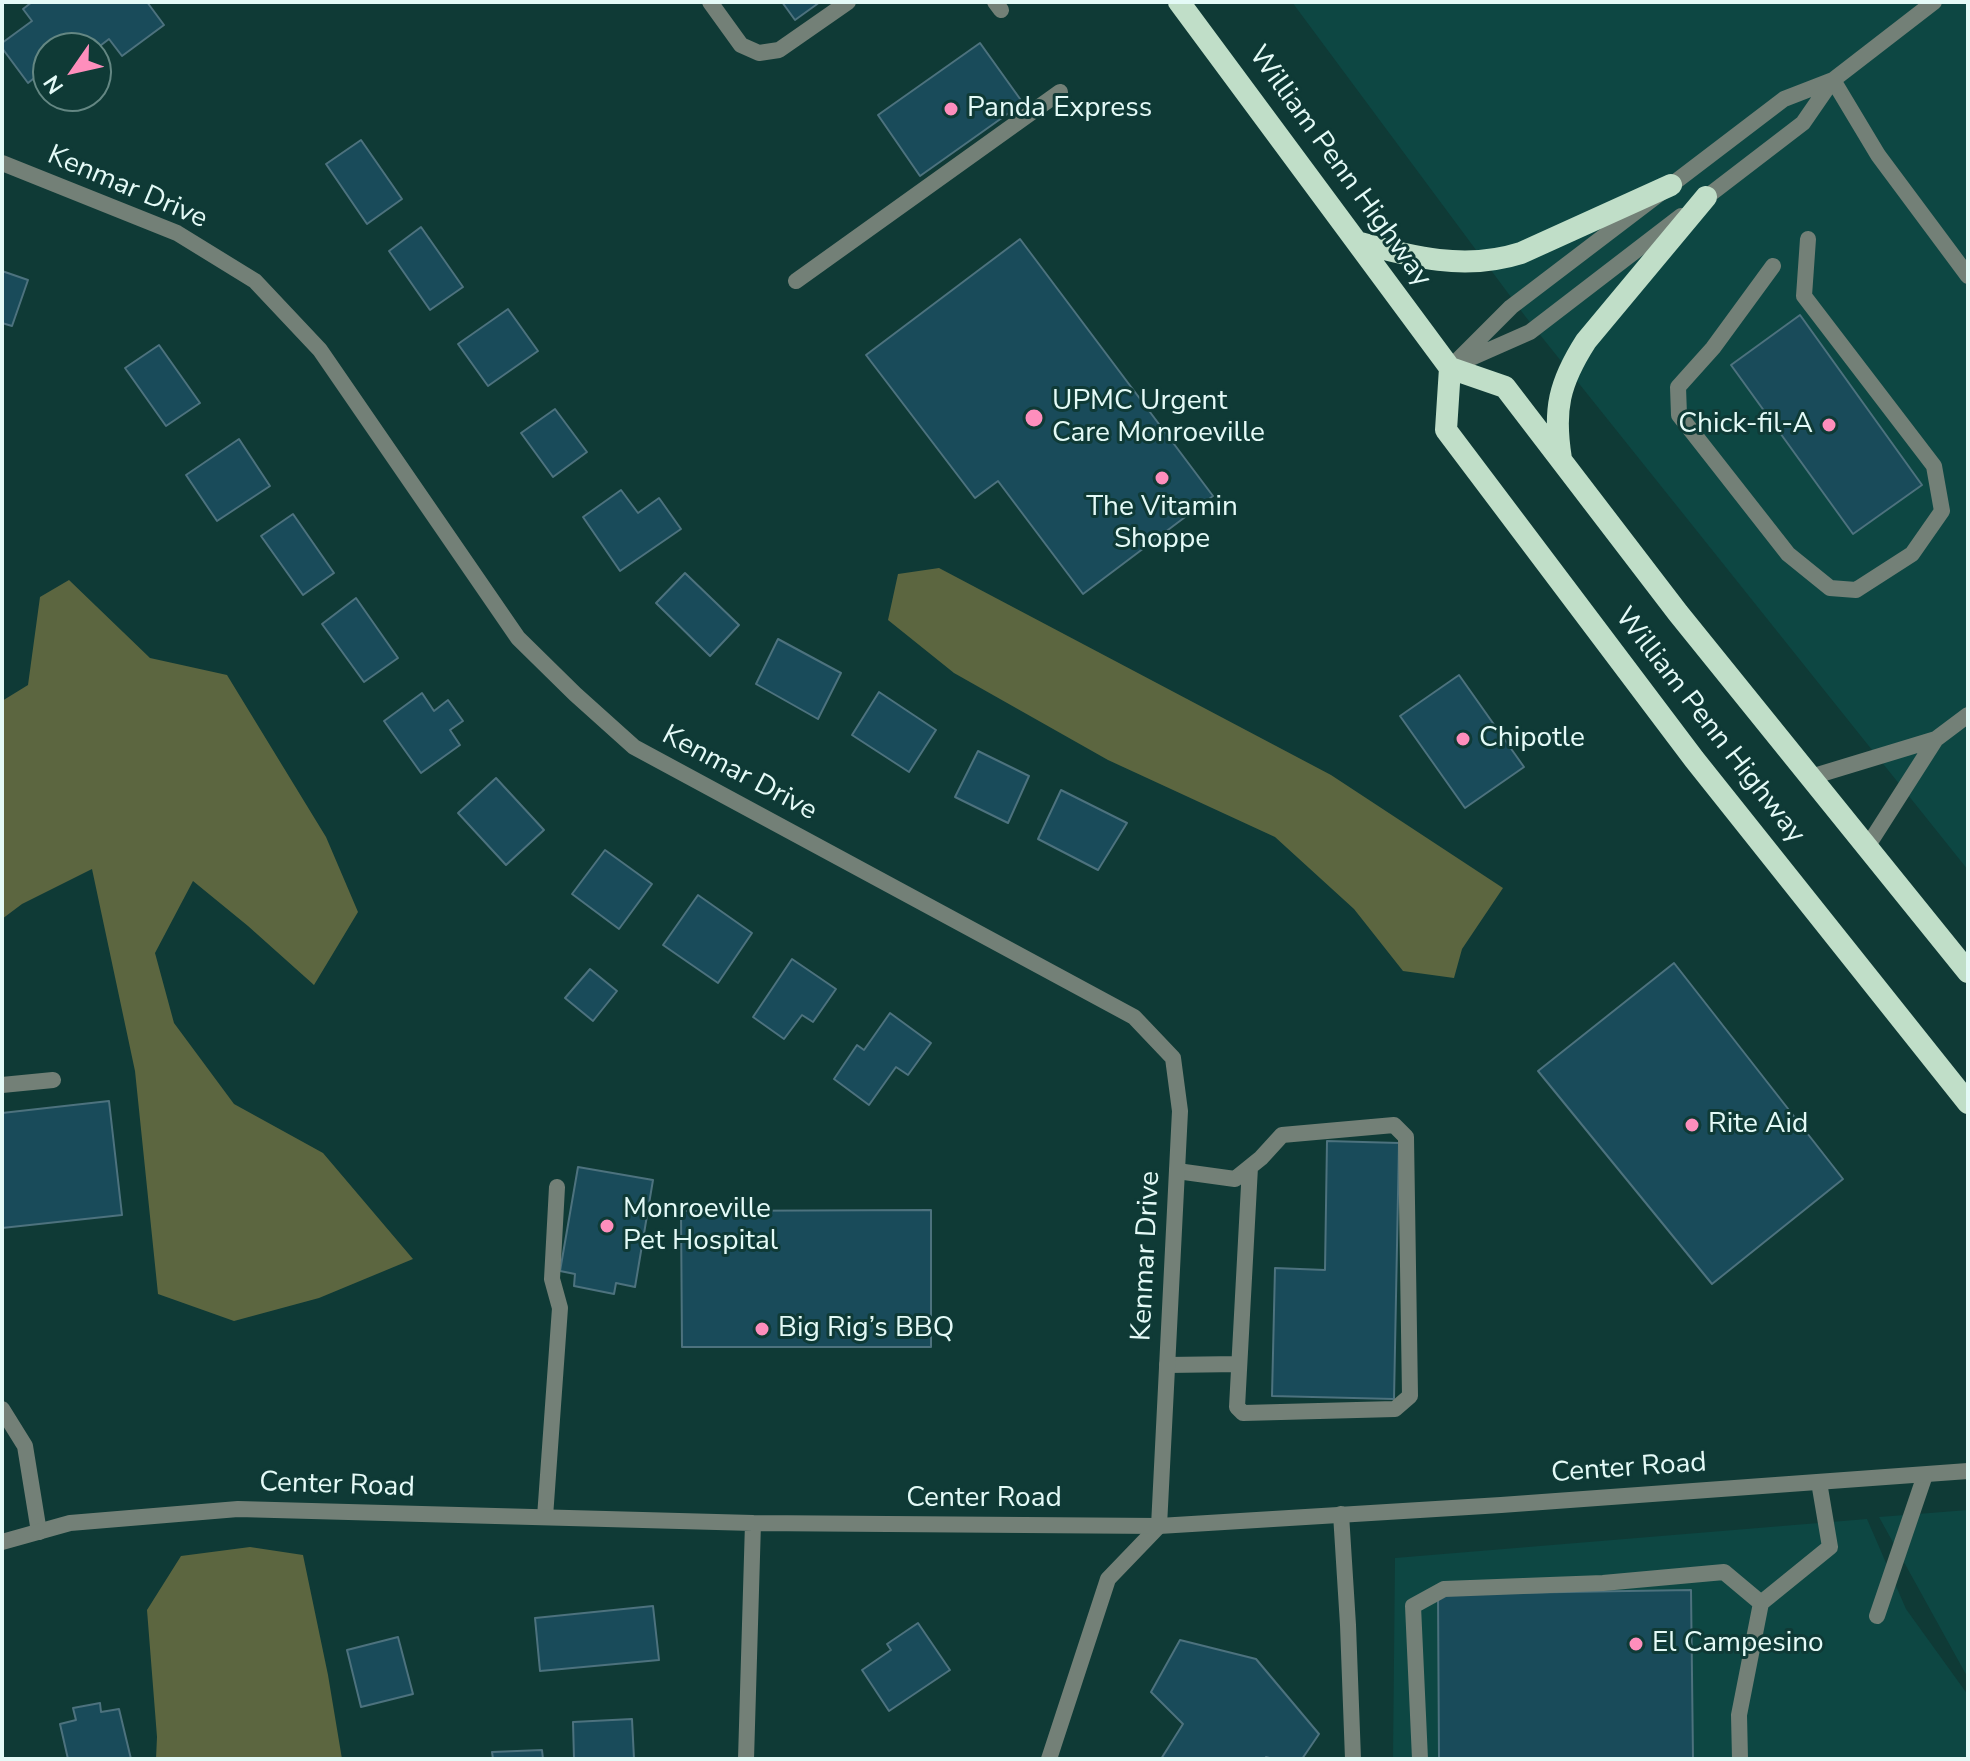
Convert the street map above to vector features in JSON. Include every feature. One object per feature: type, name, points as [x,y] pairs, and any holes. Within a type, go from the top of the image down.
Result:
[{"type":"highway","name":"William Penn Highway","points":[[1179,2],[1450,368],[1505,387],[1678,613],[1968,972]]},
{"type":"highway","points":[[1357,242],[1437,261],[1504,258],[1671,185]]},
{"type":"highway","points":[[1561,460],[1557,412],[1561,392],[1576,356],[1706,197]]},
{"type":"highway","name":"William Penn Highway","points":[[1450,368],[1446,430],[1694,759],[1968,1103]]},
{"type":"street","points":[[710,2],[741,45],[759,53],[779,50],[848,2]]},
{"type":"street","points":[[1450,368],[1511,307],[1784,99],[1833,80],[1934,2]]},
{"type":"street","points":[[1833,80],[1878,155],[1968,276]]},
{"type":"street","points":[[1450,368],[1530,332],[1803,123],[1833,80]]},
{"type":"street","points":[[796,281],[1060,92]]},
{"type":"street","name":"Kenmar Drive","points":[[2,163],[177,233],[255,281],[320,350],[518,638],[634,747],[1134,1017],[1173,1058],[1180,1111],[1159,1526]]},
{"type":"street","points":[[1773,266],[1713,348],[1678,387],[1679,415],[1788,554],[1830,588],[1856,590],[1912,554],[1942,511],[1934,466],[1804,296],[1808,239]]},
{"type":"street","points":[[1811,777],[1936,739],[1968,715]]},
{"type":"street","points":[[1867,847],[1936,739]]},
{"type":"street","points":[[2,1085],[53,1080]]},
{"type":"street","points":[[1177,1171],[1235,1179],[1282,1135],[1394,1125],[1406,1137],[1410,1396],[1395,1409],[1243,1413],[1237,1407],[1250,1167]]},
{"type":"street","points":[[545,1517],[560,1308],[552,1279],[557,1187]]},
{"type":"street","points":[[1167,1365],[1239,1364]]},
{"type":"street","points":[[2,1409],[25,1446],[39,1532]]},
{"type":"street","name":"Center Road","points":[[2,1542],[70,1523],[238,1509],[753,1523],[1159,1526],[1968,1471]]},
{"type":"street","points":[[1877,1616],[1925,1475]]},
{"type":"street","points":[[1740,1759],[1739,1715],[1761,1603],[1830,1547],[1819,1482]]},
{"type":"street","points":[[1341,1514],[1353,1759]]},
{"type":"street","points":[[746,1759],[753,1523]]},
{"type":"street","points":[[1049,1759],[1108,1579],[1159,1526]]},
{"type":"street","points":[[1420,1759],[1413,1606],[1444,1589],[1603,1583],[1724,1572],[1761,1603]]},
{"type":"shaded area","points":[[1292,2],[1968,2],[1968,870],[1525,316]]},
{"type":"shaded area","points":[[1968,1510],[1968,1678],[1879,1517]]},
{"type":"shaded area","points":[[1867,1519],[1906,1609],[1968,1695],[1968,1759],[1393,1759],[1395,1558]]},
{"type":"green space","points":[[939,568],[1331,775],[1503,888],[1462,949],[1454,978],[1403,971],[1354,909],[1275,837],[1108,760],[954,673],[888,620],[898,574]]},
{"type":"green space","points":[[69,580],[150,658],[227,675],[326,837],[358,912],[314,985],[193,881],[155,953],[174,1023],[234,1104],[323,1153],[413,1259],[319,1298],[234,1321],[158,1294],[135,1071],[92,869],[22,904],[2,919],[2,701],[28,685],[40,597]]},
{"type":"green space","points":[[250,1547],[303,1555],[342,1759],[156,1759],[147,1610],[181,1556]]},
{"type":"building","points":[[32,2],[147,2],[164,25],[122,56],[112,43],[112,32],[32,32],[32,80],[28,83],[2,48],[2,43],[32,21],[23,9]]},
{"type":"building","points":[[782,2],[820,2],[795,20]]},
{"type":"building","name":"Panda Express","points":[[980,43],[1023,103],[920,176],[878,115]]},
{"type":"building","points":[[361,140],[402,199],[367,224],[326,164]]},
{"type":"building","points":[[421,227],[463,287],[430,310],[389,251]]},
{"type":"building","name":"UPMC Urgent Care Monroeville","points":[[1020,239],[1213,496],[1083,594],[998,481],[975,498],[866,355]]},
{"type":"building","points":[[2,271],[28,280],[12,326],[2,323]]},
{"type":"building","points":[[508,309],[538,351],[488,386],[458,344]]},
{"type":"building","points":[[1800,315],[1922,485],[1853,534],[1731,365]]},
{"type":"building","points":[[159,345],[200,403],[166,426],[125,368]]},
{"type":"building","points":[[555,409],[587,452],[553,477],[521,433]]},
{"type":"building","points":[[239,439],[270,486],[217,521],[186,475]]},
{"type":"building","points":[[621,490],[638,513],[659,498],[681,529],[620,571],[583,517]]},
{"type":"building","points":[[293,514],[334,573],[303,595],[261,536]]},
{"type":"building","points":[[685,573],[739,625],[710,656],[656,603]]},
{"type":"building","points":[[356,598],[398,658],[364,682],[322,624]]},
{"type":"building","points":[[778,639],[841,673],[818,719],[756,684]]},
{"type":"building","points":[[1459,675],[1524,767],[1465,808],[1400,716]]},
{"type":"building","points":[[879,692],[936,730],[909,772],[852,735]]},
{"type":"building","points":[[422,693],[434,711],[448,700],[463,721],[450,730],[460,745],[421,773],[384,721]]},
{"type":"building","points":[[978,751],[1029,776],[1008,823],[955,797]]},
{"type":"building","points":[[496,778],[544,830],[506,865],[458,813]]},
{"type":"building","points":[[1061,790],[1127,823],[1098,870],[1038,839]]},
{"type":"building","points":[[605,850],[652,884],[619,929],[572,894]]},
{"type":"building","points":[[698,895],[752,933],[718,983],[663,945]]},
{"type":"building","points":[[792,959],[836,989],[813,1022],[802,1015],[784,1039],[753,1017]]},
{"type":"building","name":"Rite Aid","points":[[1674,963],[1843,1179],[1712,1284],[1538,1071]]},
{"type":"building","points":[[590,969],[617,991],[593,1021],[565,998]]},
{"type":"building","points":[[890,1013],[931,1043],[908,1075],[896,1067],[869,1105],[834,1079],[857,1045],[864,1050]]},
{"type":"building","points":[[109,1101],[122,1215],[2,1228],[2,1113]]},
{"type":"building","points":[[1327,1141],[1399,1143],[1394,1399],[1272,1396],[1275,1268],[1325,1270]]},
{"type":"building","name":"Monroeville Pet Hospital","points":[[578,1167],[653,1180],[635,1287],[616,1283],[614,1294],[574,1286],[575,1274],[560,1271]]},
{"type":"building","points":[[931,1210],[931,1347],[682,1347],[681,1211]]},
{"type":"building","points":[[1691,1590],[1693,1759],[1439,1759],[1438,1594]]},
{"type":"building","points":[[653,1606],[659,1660],[540,1671],[535,1618]]},
{"type":"building","points":[[918,1623],[950,1670],[889,1711],[862,1670],[891,1650],[887,1644]]},
{"type":"building","points":[[398,1637],[413,1694],[361,1707],[347,1650]]},
{"type":"building","points":[[1180,1640],[1256,1659],[1319,1734],[1302,1759],[1161,1759],[1183,1724],[1151,1692]]},
{"type":"building","points":[[100,1703],[101,1712],[119,1709],[131,1759],[68,1759],[60,1724],[76,1720],[73,1708]]},
{"type":"building","points":[[632,1719],[634,1759],[574,1759],[573,1722]]},
{"type":"building","points":[[542,1750],[543,1759],[493,1759],[492,1752]]},
{"type":"place","name":"Panda Express","points":[[951,109]]},
{"type":"place","name":"UPMC Urgent Care Monroeville","points":[[1034,418]]},
{"type":"place","name":"Chick-fil-A","points":[[1829,425]]},
{"type":"place","name":"The Vitamin Shoppe","points":[[1162,478]]},
{"type":"place","name":"Chipotle","points":[[1463,739]]},
{"type":"place","name":"Rite Aid","points":[[1692,1125]]},
{"type":"place","name":"Monroeville Pet Hospital","points":[[607,1226]]},
{"type":"place","name":"Big Rig’s BBQ","points":[[762,1329]]},
{"type":"place","name":"El Campesino","points":[[1636,1644]]}]
